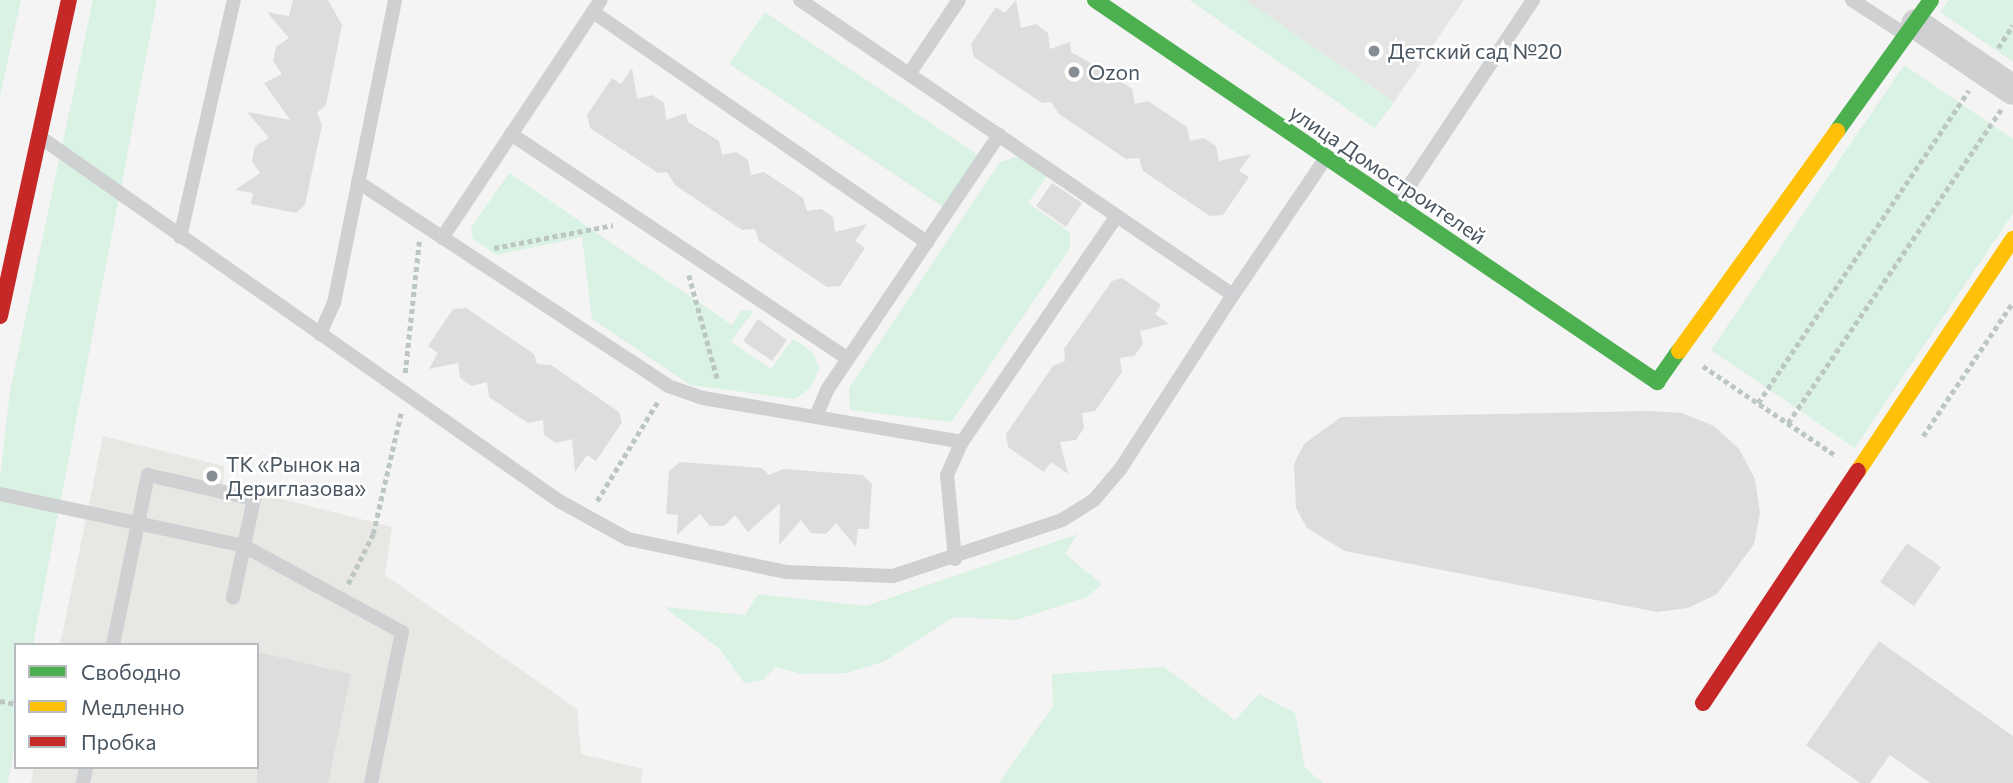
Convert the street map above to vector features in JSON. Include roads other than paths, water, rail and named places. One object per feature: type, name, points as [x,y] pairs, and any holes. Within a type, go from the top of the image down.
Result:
[{"type":"street","points":[[0,316],[69,0]]},
{"type":"street","name":"улица Домостроителей","points":[[1094,0],[1657,382],[1918,20]]},
{"type":"street","points":[[1918,20],[1983,70],[2009,97]]},
{"type":"street","points":[[1703,703],[2013,239]]},
{"type":"lane","points":[[180,237],[234,0]]},
{"type":"lane","points":[[320,334],[334,303],[395,0]]},
{"type":"lane","points":[[800,0],[1233,295]]},
{"type":"lane","points":[[909,74],[959,0]]},
{"type":"lane","points":[[1396,205],[1533,0]]},
{"type":"lane","points":[[1852,0],[1918,20]]},
{"type":"lane","points":[[442,238],[597,6],[927,242]]},
{"type":"lane","points":[[511,134],[848,359]]},
{"type":"lane","points":[[817,414],[848,359],[999,135]]},
{"type":"lane","points":[[39,137],[403,392],[587,517],[628,540],[786,572],[893,576],[955,559],[1062,520],[1094,500],[1326,158]]},
{"type":"lane","points":[[358,182],[668,386],[723,401],[817,414],[962,442]]},
{"type":"lane","points":[[955,559],[947,475],[962,442],[1117,216]]},
{"type":"lane","points":[[113,643],[148,475],[254,499],[233,598]]},
{"type":"lane","points":[[0,494],[244,546],[340,601],[402,632],[371,783]]},
{"type":"place","name":"Детский сад №20","points":[[1374,51]]},
{"type":"place","name":"Ozon","points":[[1074,72]]},
{"type":"place","name":"ТК «Рынок на Дериглазова»","points":[[212,476]]}]
